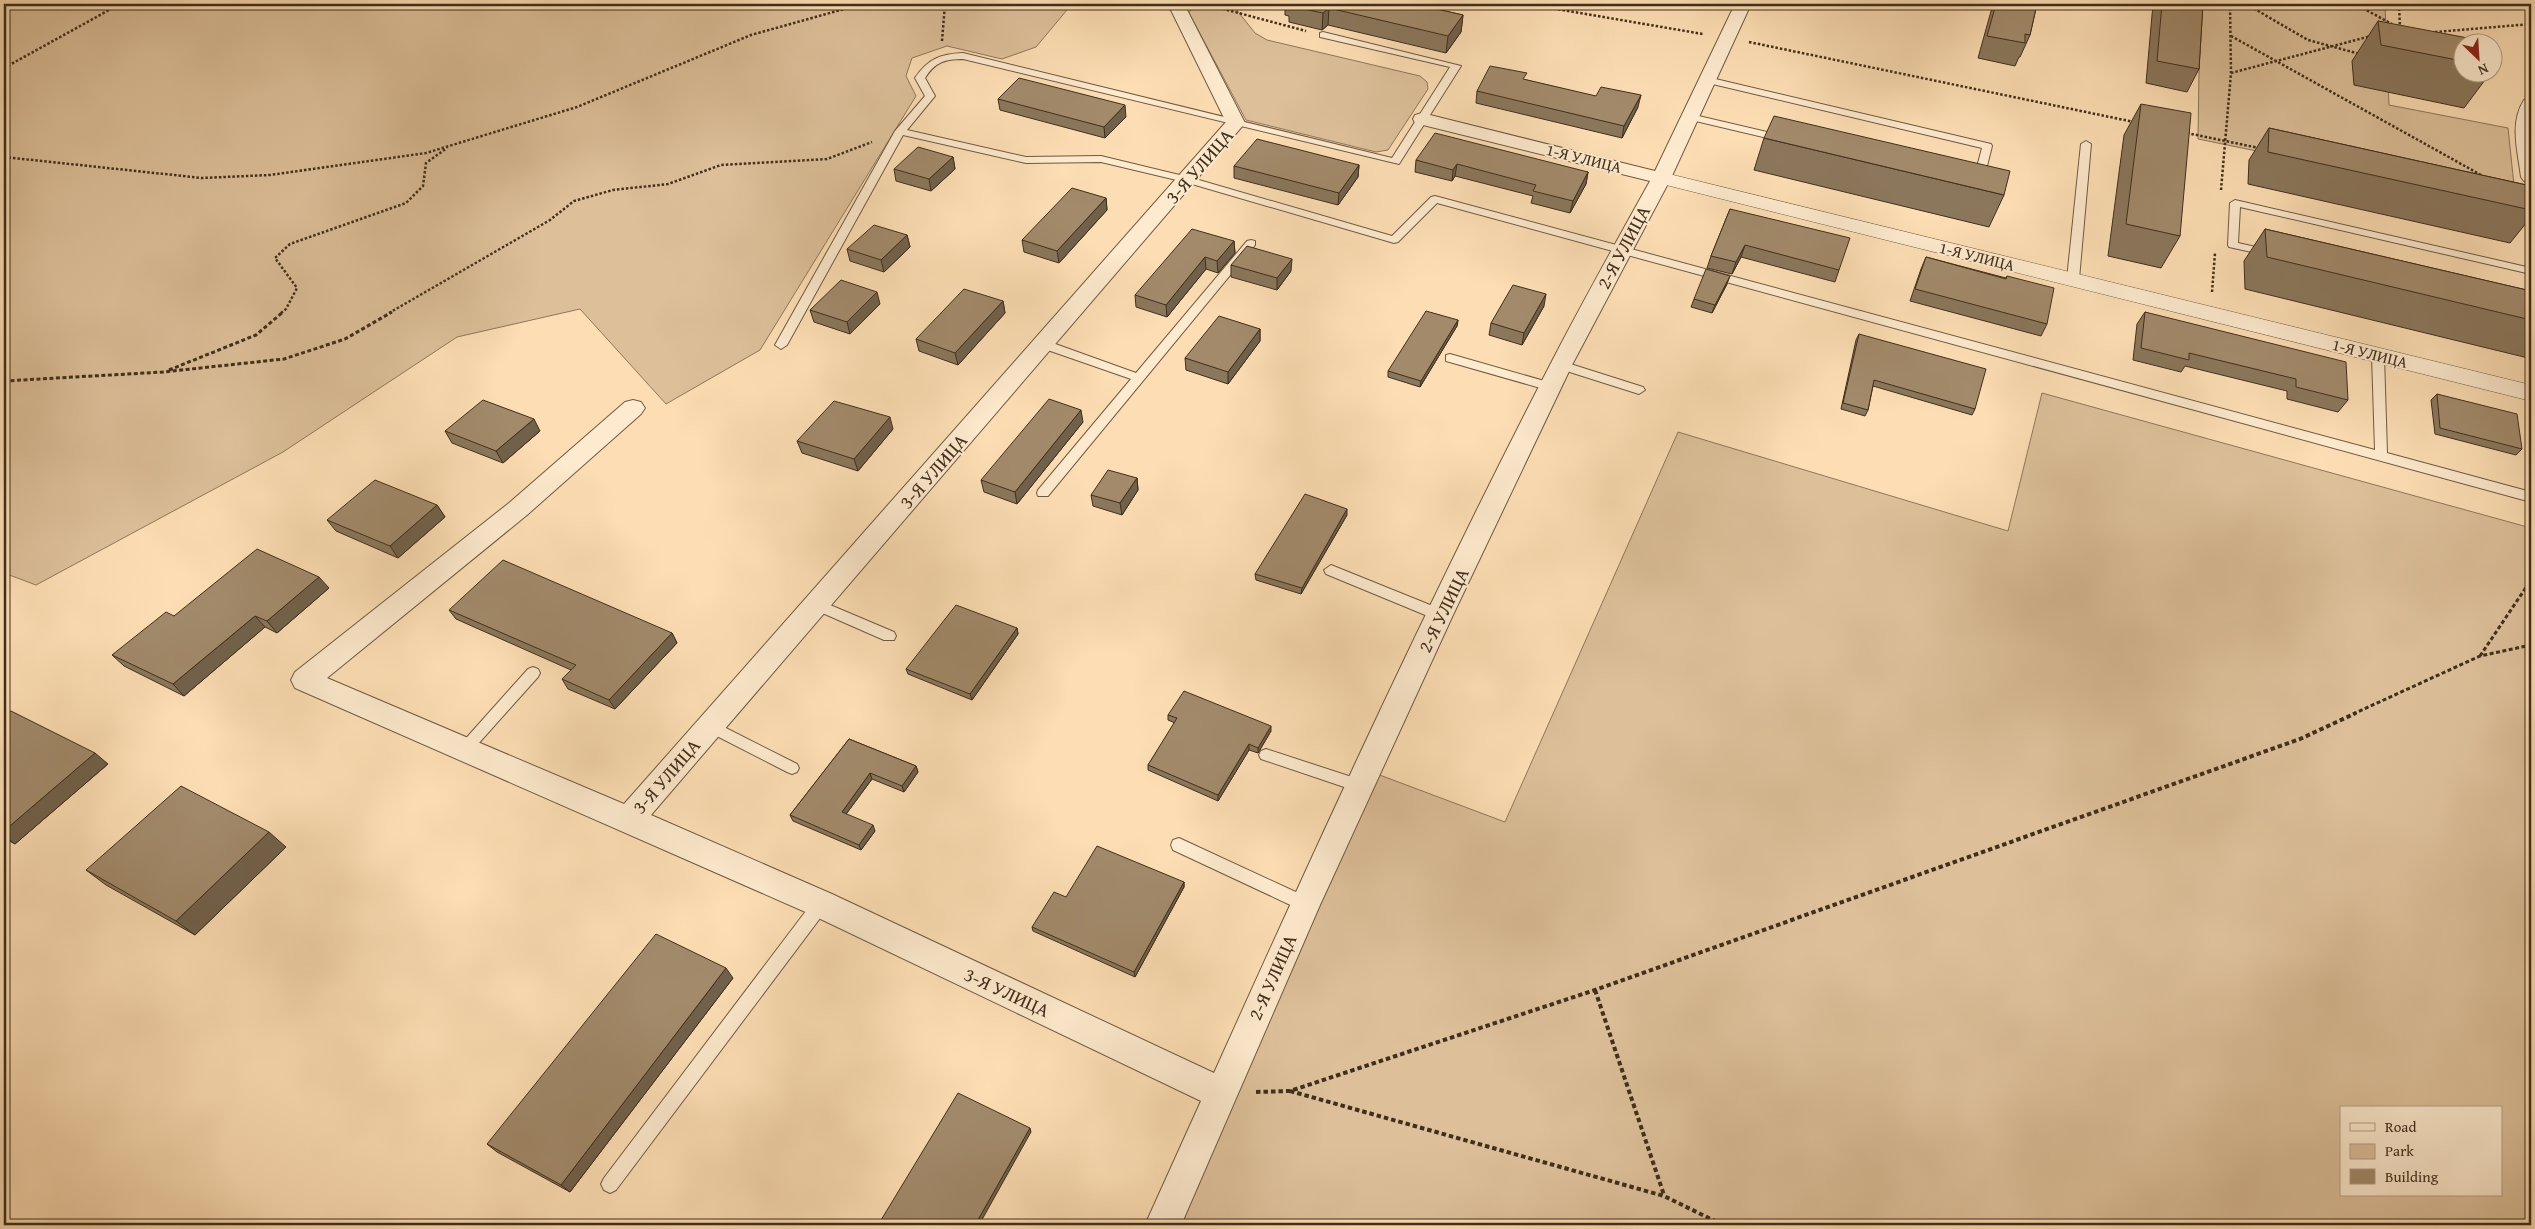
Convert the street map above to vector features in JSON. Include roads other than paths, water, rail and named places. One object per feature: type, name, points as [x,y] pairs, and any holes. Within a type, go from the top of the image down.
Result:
[{"type":"street","points":[[1176,4],[1236,124]]},
{"type":"street","name":"2-Я УЛИЦА","points":[[1163,1225],[1304,904],[1440,615],[1556,376],[1621,250],[1661,178],[1743,4]]},
{"type":"street","points":[[2531,104],[2524,131],[2531,177]]},
{"type":"street","name":"1-Я УЛИЦА","points":[[1422,119],[2531,393]]},
{"type":"street","name":"3-Я УЛИЦА","points":[[629,819],[1236,124]]},
{"type":"street","name":"3-Я УЛИЦА","points":[[633,408],[518,509],[305,680],[629,819],[821,904],[1220,1093]]},
{"type":"lane","points":[[781,345],[900,131],[930,96],[920,78],[928,64],[945,56],[963,56],[1395,162],[1456,66],[1323,35]]},
{"type":"lane","points":[[1707,80],[1987,146],[1978,184],[1968,182]]},
{"type":"lane","points":[[1690,116],[1796,142]]},
{"type":"lane","points":[[900,131],[1026,160],[1101,159],[1188,180],[1394,240],[1435,199],[2531,497]]},
{"type":"lane","points":[[2073,279],[2086,144]]},
{"type":"lane","points":[[2280,256],[2233,245],[2235,203],[2531,271]]},
{"type":"lane","points":[[1043,493],[1252,243]]},
{"type":"lane","points":[[1043,344],[1139,378]]},
{"type":"lane","points":[[2378,356],[2381,456]]},
{"type":"lane","points":[[1450,358],[1639,390]]},
{"type":"lane","points":[[1331,570],[1440,615]]},
{"type":"lane","points":[[816,604],[889,636]]},
{"type":"lane","points":[[465,749],[533,673]]},
{"type":"lane","points":[[710,726],[792,768]]},
{"type":"lane","points":[[1266,755],[1359,786]]},
{"type":"lane","points":[[1179,845],[1304,904]]},
{"type":"lane","points":[[610,1184],[821,904]]}]
